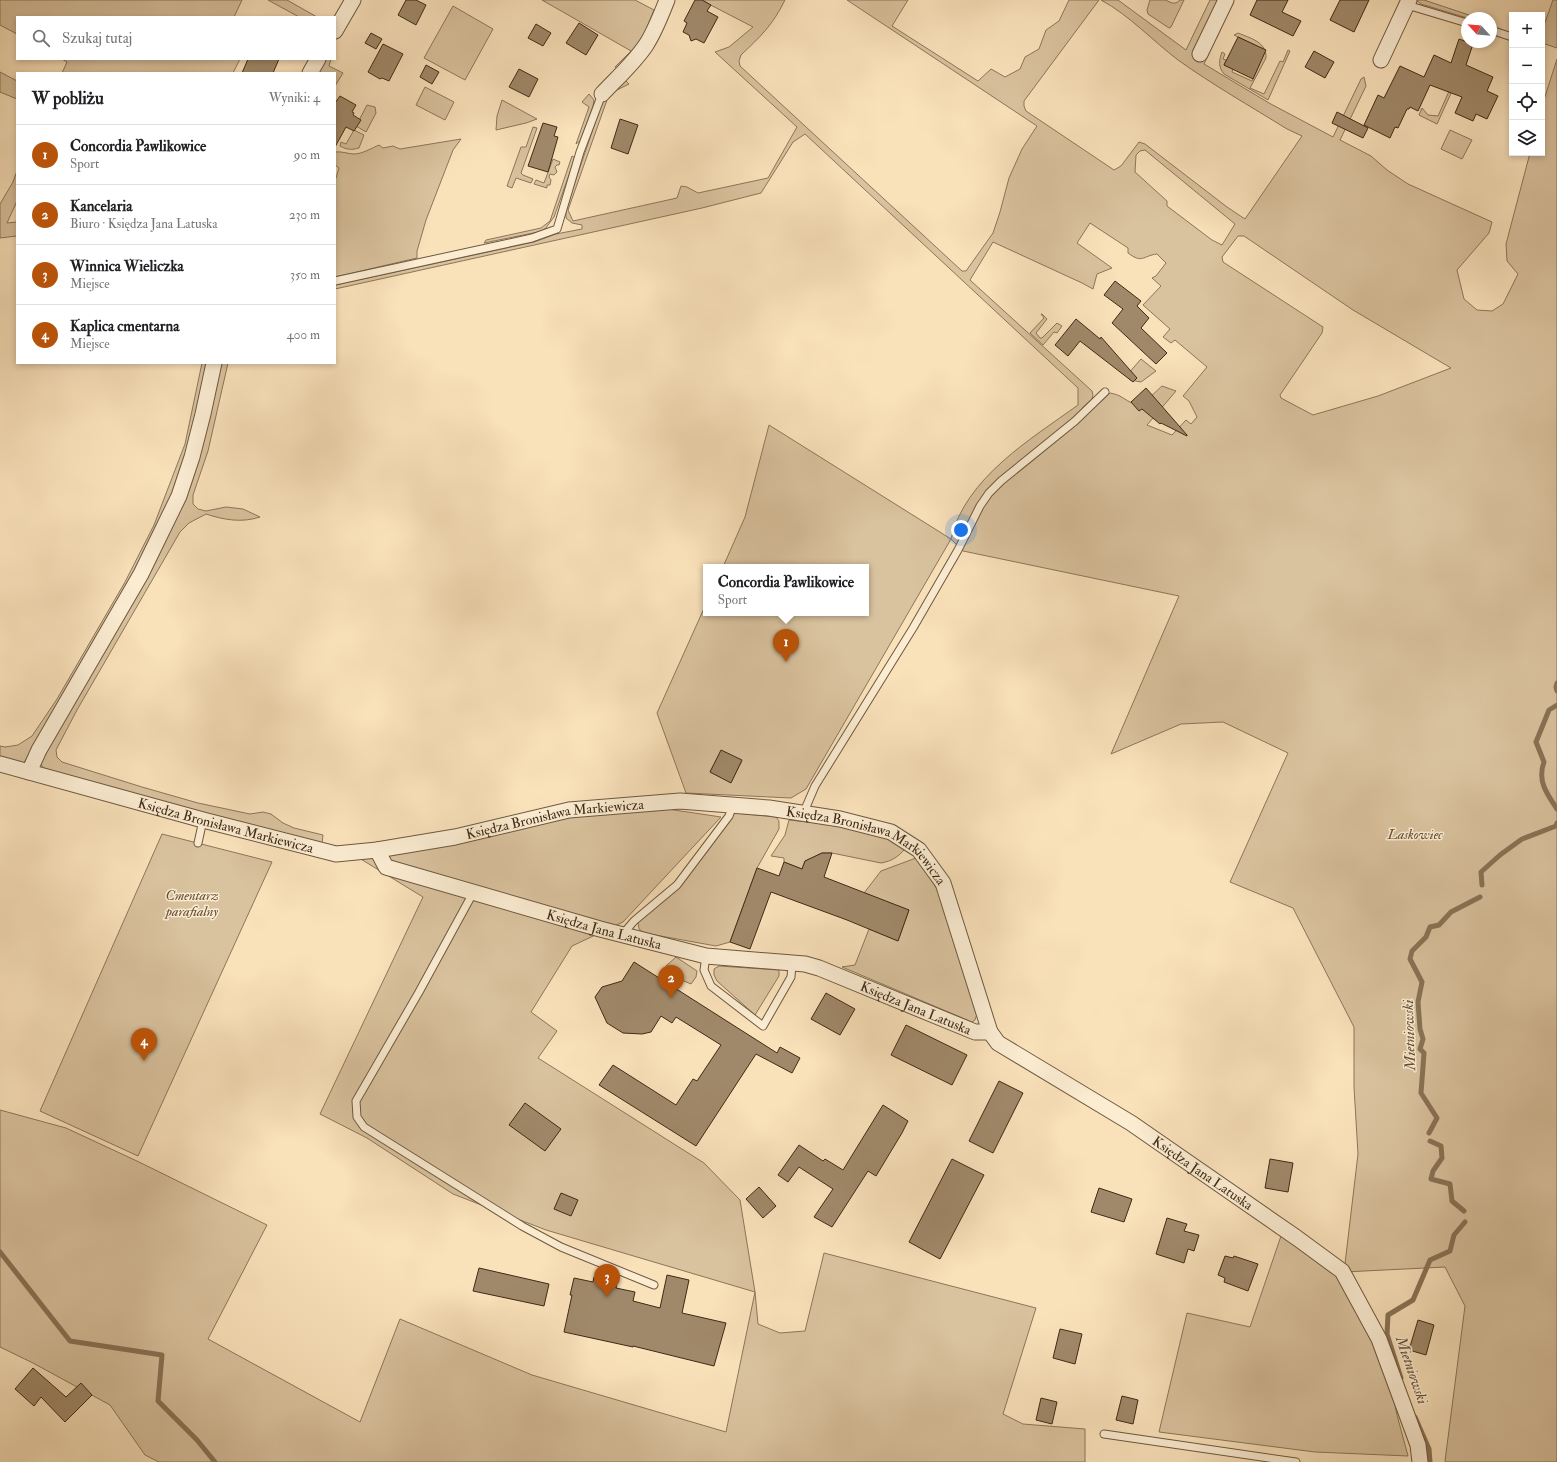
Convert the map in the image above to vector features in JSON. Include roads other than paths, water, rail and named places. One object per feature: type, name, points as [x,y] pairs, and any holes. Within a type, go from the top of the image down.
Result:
[{"type":"street","points":[[336,29],[353,0]]},
{"type":"street","points":[[602,94],[646,45],[658,24],[667,0]]},
{"type":"street","points":[[1200,54],[1226,0]]},
{"type":"street","points":[[1381,60],[1408,2]]},
{"type":"street","points":[[311,72],[317,60]]},
{"type":"street","points":[[29,772],[43,743],[142,574],[173,510],[192,457],[214,364]]},
{"type":"street","name":"Księdza Bronisława Markiewicza","points":[[0,764],[204,820],[336,854],[377,850],[455,837],[569,810],[680,801],[769,808],[840,819],[891,832],[919,850],[943,883],[990,1032]]},
{"type":"street","name":"Księdza Jana Latuska","points":[[377,850],[386,867],[622,935],[706,956],[805,964],[819,968],[975,1032],[990,1032],[998,1043],[1131,1123],[1297,1238],[1342,1272],[1379,1339],[1418,1446],[1420,1462]]},
{"type":"lane","points":[[1408,2],[1461,21]]},
{"type":"lane","points":[[1497,32],[1509,36]]},
{"type":"lane","points":[[336,281],[532,238],[557,229],[580,152],[602,94]]},
{"type":"lane","points":[[803,814],[815,786],[913,628],[958,550],[980,506],[989,493],[1000,481],[1090,407],[1105,392]]},
{"type":"lane","points":[[622,935],[634,920],[677,885],[729,816],[733,805]]},
{"type":"lane","points":[[198,843],[204,820]]},
{"type":"lane","points":[[473,892],[419,992],[356,1101],[357,1117],[364,1127],[522,1226],[561,1247],[654,1285]]},
{"type":"lane","points":[[706,956],[704,970],[711,986],[763,1026],[791,977],[792,964]]},
{"type":"lane","points":[[1104,1434],[1296,1462]]},
{"type":"waterway","name":"Mietniowski","points":[[1557,683],[1557,691]]},
{"type":"waterway","name":"Mietniowski","points":[[1557,705],[1549,710],[1536,742],[1544,762],[1542,769],[1542,781],[1557,809]]},
{"type":"waterway","name":"Mietniowski","points":[[1482,885],[1481,872],[1500,855],[1522,839],[1556,826],[1557,823]]},
{"type":"waterway","name":"Mietniowski","points":[[1429,1133],[1437,1118],[1421,1093],[1424,1053],[1420,1049],[1423,1039],[1420,1029],[1418,1002],[1422,982],[1410,959],[1412,951],[1426,937],[1430,927],[1439,925],[1451,912],[1480,897]]},
{"type":"waterway","name":"Mietniowski","points":[[1430,1141],[1441,1146],[1442,1158],[1433,1171],[1431,1179],[1450,1184],[1452,1201],[1464,1211]]},
{"type":"waterway","name":"Mietniowski","points":[[1401,1378],[1387,1334],[1388,1315],[1413,1300],[1430,1260],[1450,1251],[1454,1235],[1465,1222]]},
{"type":"waterway","points":[[0,1252],[70,1341],[162,1355],[158,1401],[197,1440],[215,1462]]},
{"type":"waterway","name":"Mietniowski","points":[[1415,1417],[1429,1449],[1430,1462]]},
{"type":"place","name":"Concordia Pawlikowice","points":[[786,662]]},
{"type":"place","name":"Kancelaria","points":[[671,998]]},
{"type":"place","name":"Kaplica cmentarna","points":[[144,1061]]},
{"type":"place","name":"Winnica Wieliczka","points":[[607,1297]]},
{"type":"park label","name":"Laskowiec","points":[[1415,834]]},
{"type":"park label","name":"Cmentarz parafialny","points":[[192,904]]}]
